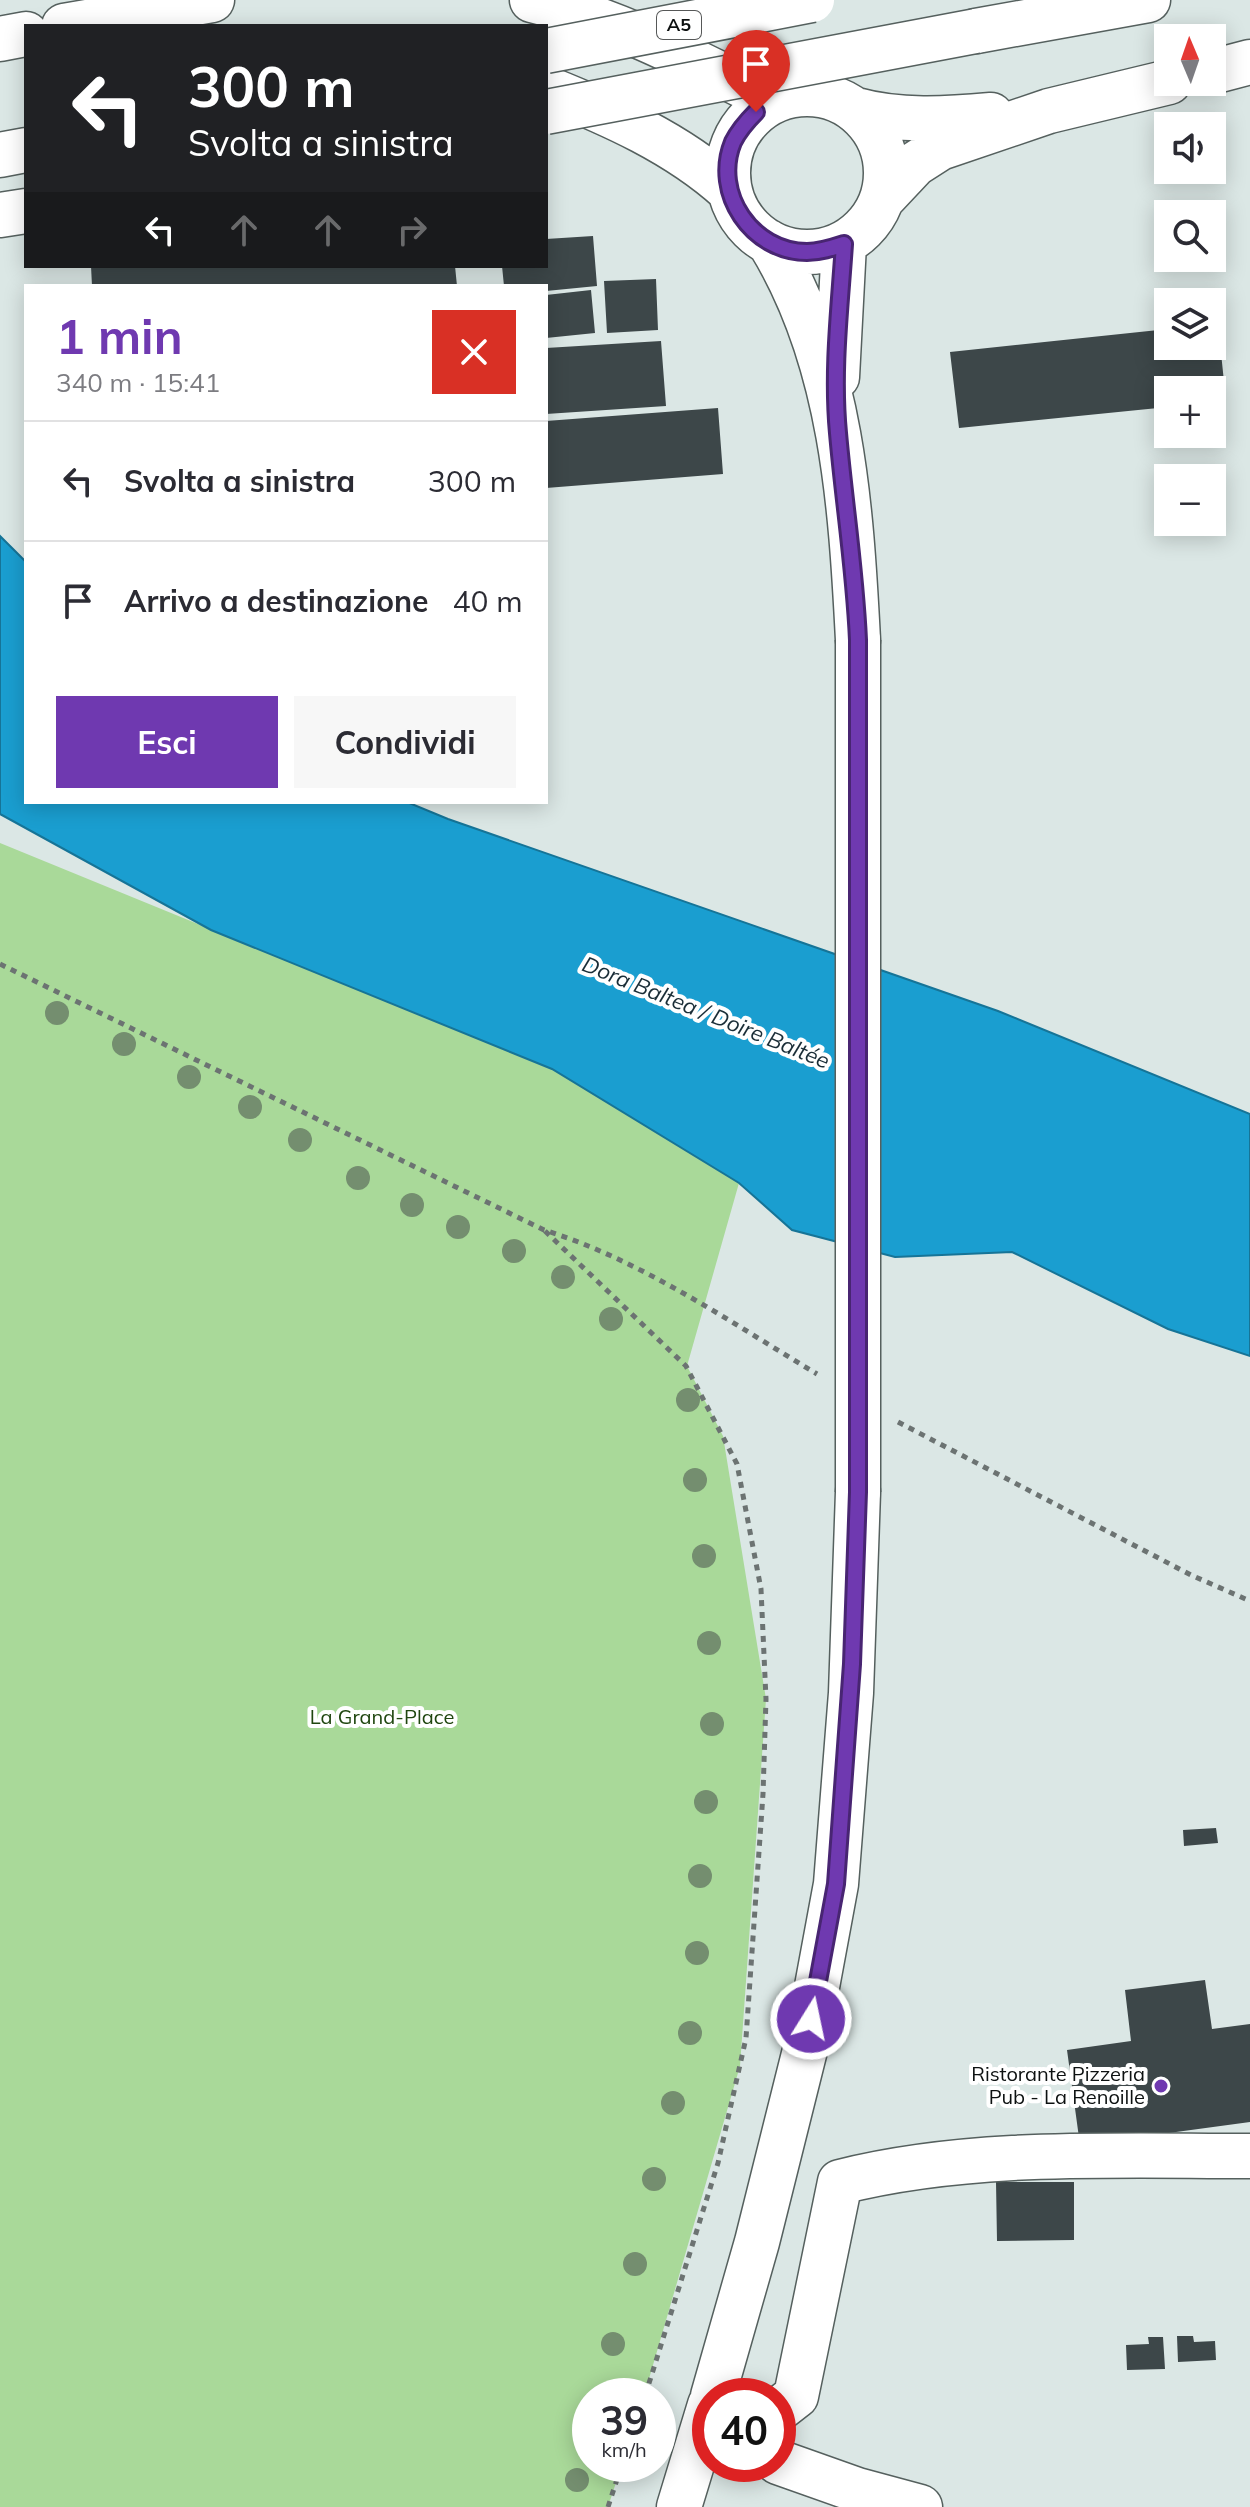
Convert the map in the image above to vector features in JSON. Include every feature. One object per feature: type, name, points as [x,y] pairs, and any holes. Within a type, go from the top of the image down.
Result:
[{"type":"main road","points":[[75,24],[212,0]]},
{"type":"main road","points":[[532,0],[574,10],[673,50],[774,101]]},
{"type":"main road","name":"A5","points":[[548,51],[812,0]]},
{"type":"main road","points":[[548,112],[1148,0]]},
{"type":"main road","points":[[0,39],[24,34]]},
{"type":"main road","points":[[0,52],[24,53]]},
{"type":"main road","points":[[1226,68],[1250,62]]},
{"type":"main road","points":[[883,198],[915,164],[940,148],[1049,111],[1154,86]]},
{"type":"main road","points":[[548,89],[595,108],[677,150],[729,190]]},
{"type":"main road","points":[[816,93],[839,100],[856,110],[869,122],[885,156],[887,176],[883,198],[875,215],[844,244],[806,252],[769,242],[742,219],[729,190],[727,167],[733,143],[749,119],[774,101],[791,95],[816,93]]},
{"type":"main road","points":[[856,110],[880,117],[957,118],[1049,111]]},
{"type":"main road","points":[[0,155],[24,150]]},
{"type":"main road","points":[[0,215],[24,211]]},
{"type":"main road","points":[[769,242],[801,300],[820,356],[838,431]]},
{"type":"main road","points":[[719,2378],[806,2046],[836,1884],[851,1693],[858,1492],[858,640],[855,574],[838,431],[836,354],[844,244]]},
{"type":"main road","points":[[796,2396],[840,2182],[889,2170],[1049,2157],[1250,2156]]},
{"type":"main road","points":[[679,2507],[692,2468]]},
{"type":"main road","points":[[796,2468],[857,2490],[920,2507]]},
{"type":"path","points":[[0,964],[544,1230],[580,1241],[648,1275],[828,1380]]},
{"type":"path","points":[[544,1230],[686,1366],[737,1464],[761,1589],[766,1699],[763,1794],[746,2038],[718,2163],[651,2378]]},
{"type":"path","points":[[893,1418],[1191,1575],[1250,1601]]},
{"type":"path","points":[[608,2507],[616,2482]]},
{"type":"green space","name":"La Grand-Place","points":[[0,843],[552,1069],[739,1183],[687,1366],[723,1436],[766,1699],[740,2066],[649,2378],[572,2378],[572,2482],[616,2482],[608,2507],[0,2507]]},
{"type":"water","name":"Dora Baltea / Doire Baltée","points":[[0,536],[24,560],[24,804],[412,804],[998,1011],[1250,1114],[1250,1356],[1168,1329],[1012,1252],[895,1257],[792,1230],[739,1183],[552,1069],[211,930],[0,814]]},
{"type":"building","points":[[593,236],[597,286],[548,291],[548,284],[504,284],[502,268],[548,268],[548,239]]},
{"type":"building","points":[[91,268],[455,268],[457,284],[92,284]]},
{"type":"building","points":[[656,279],[658,330],[607,333],[604,281]]},
{"type":"building","points":[[591,290],[595,333],[548,338],[548,295]]},
{"type":"building","points":[[1154,330],[1154,360],[1222,360],[1223,376],[1154,376],[1154,408],[959,428],[950,352]]},
{"type":"building","points":[[661,341],[666,406],[548,414],[548,348]]},
{"type":"building","points":[[718,408],[723,474],[548,488],[548,421]]},
{"type":"building","points":[[1216,1828],[1218,1843],[1184,1846],[1183,1830]]},
{"type":"building","name":"Ristorante Pizzeria Pub - La Renoille","points":[[1205,1980],[1212,2029],[1250,2024],[1250,2122],[1080,2145],[1067,2050],[1131,2041],[1125,1990]]},
{"type":"building","points":[[996,2182],[1074,2182],[1074,2240],[997,2241]]},
{"type":"building","points":[[1177,2336],[1193,2336],[1194,2342],[1215,2341],[1216,2360],[1178,2362]]},
{"type":"building","points":[[1148,2337],[1163,2337],[1165,2369],[1127,2370],[1126,2345],[1149,2344]]},
{"type":"place","name":"Ristorante Pizzeria Pub - La Renoille","points":[[1161,2086]]},
{"type":"route","points":[[756,112],[742,126],[733,143],[727,167],[729,190],[742,219],[769,242],[786,249],[806,252],[844,244],[836,354],[838,431],[855,574],[858,640],[858,1492],[851,1693],[836,1884],[811,2019]]}]
